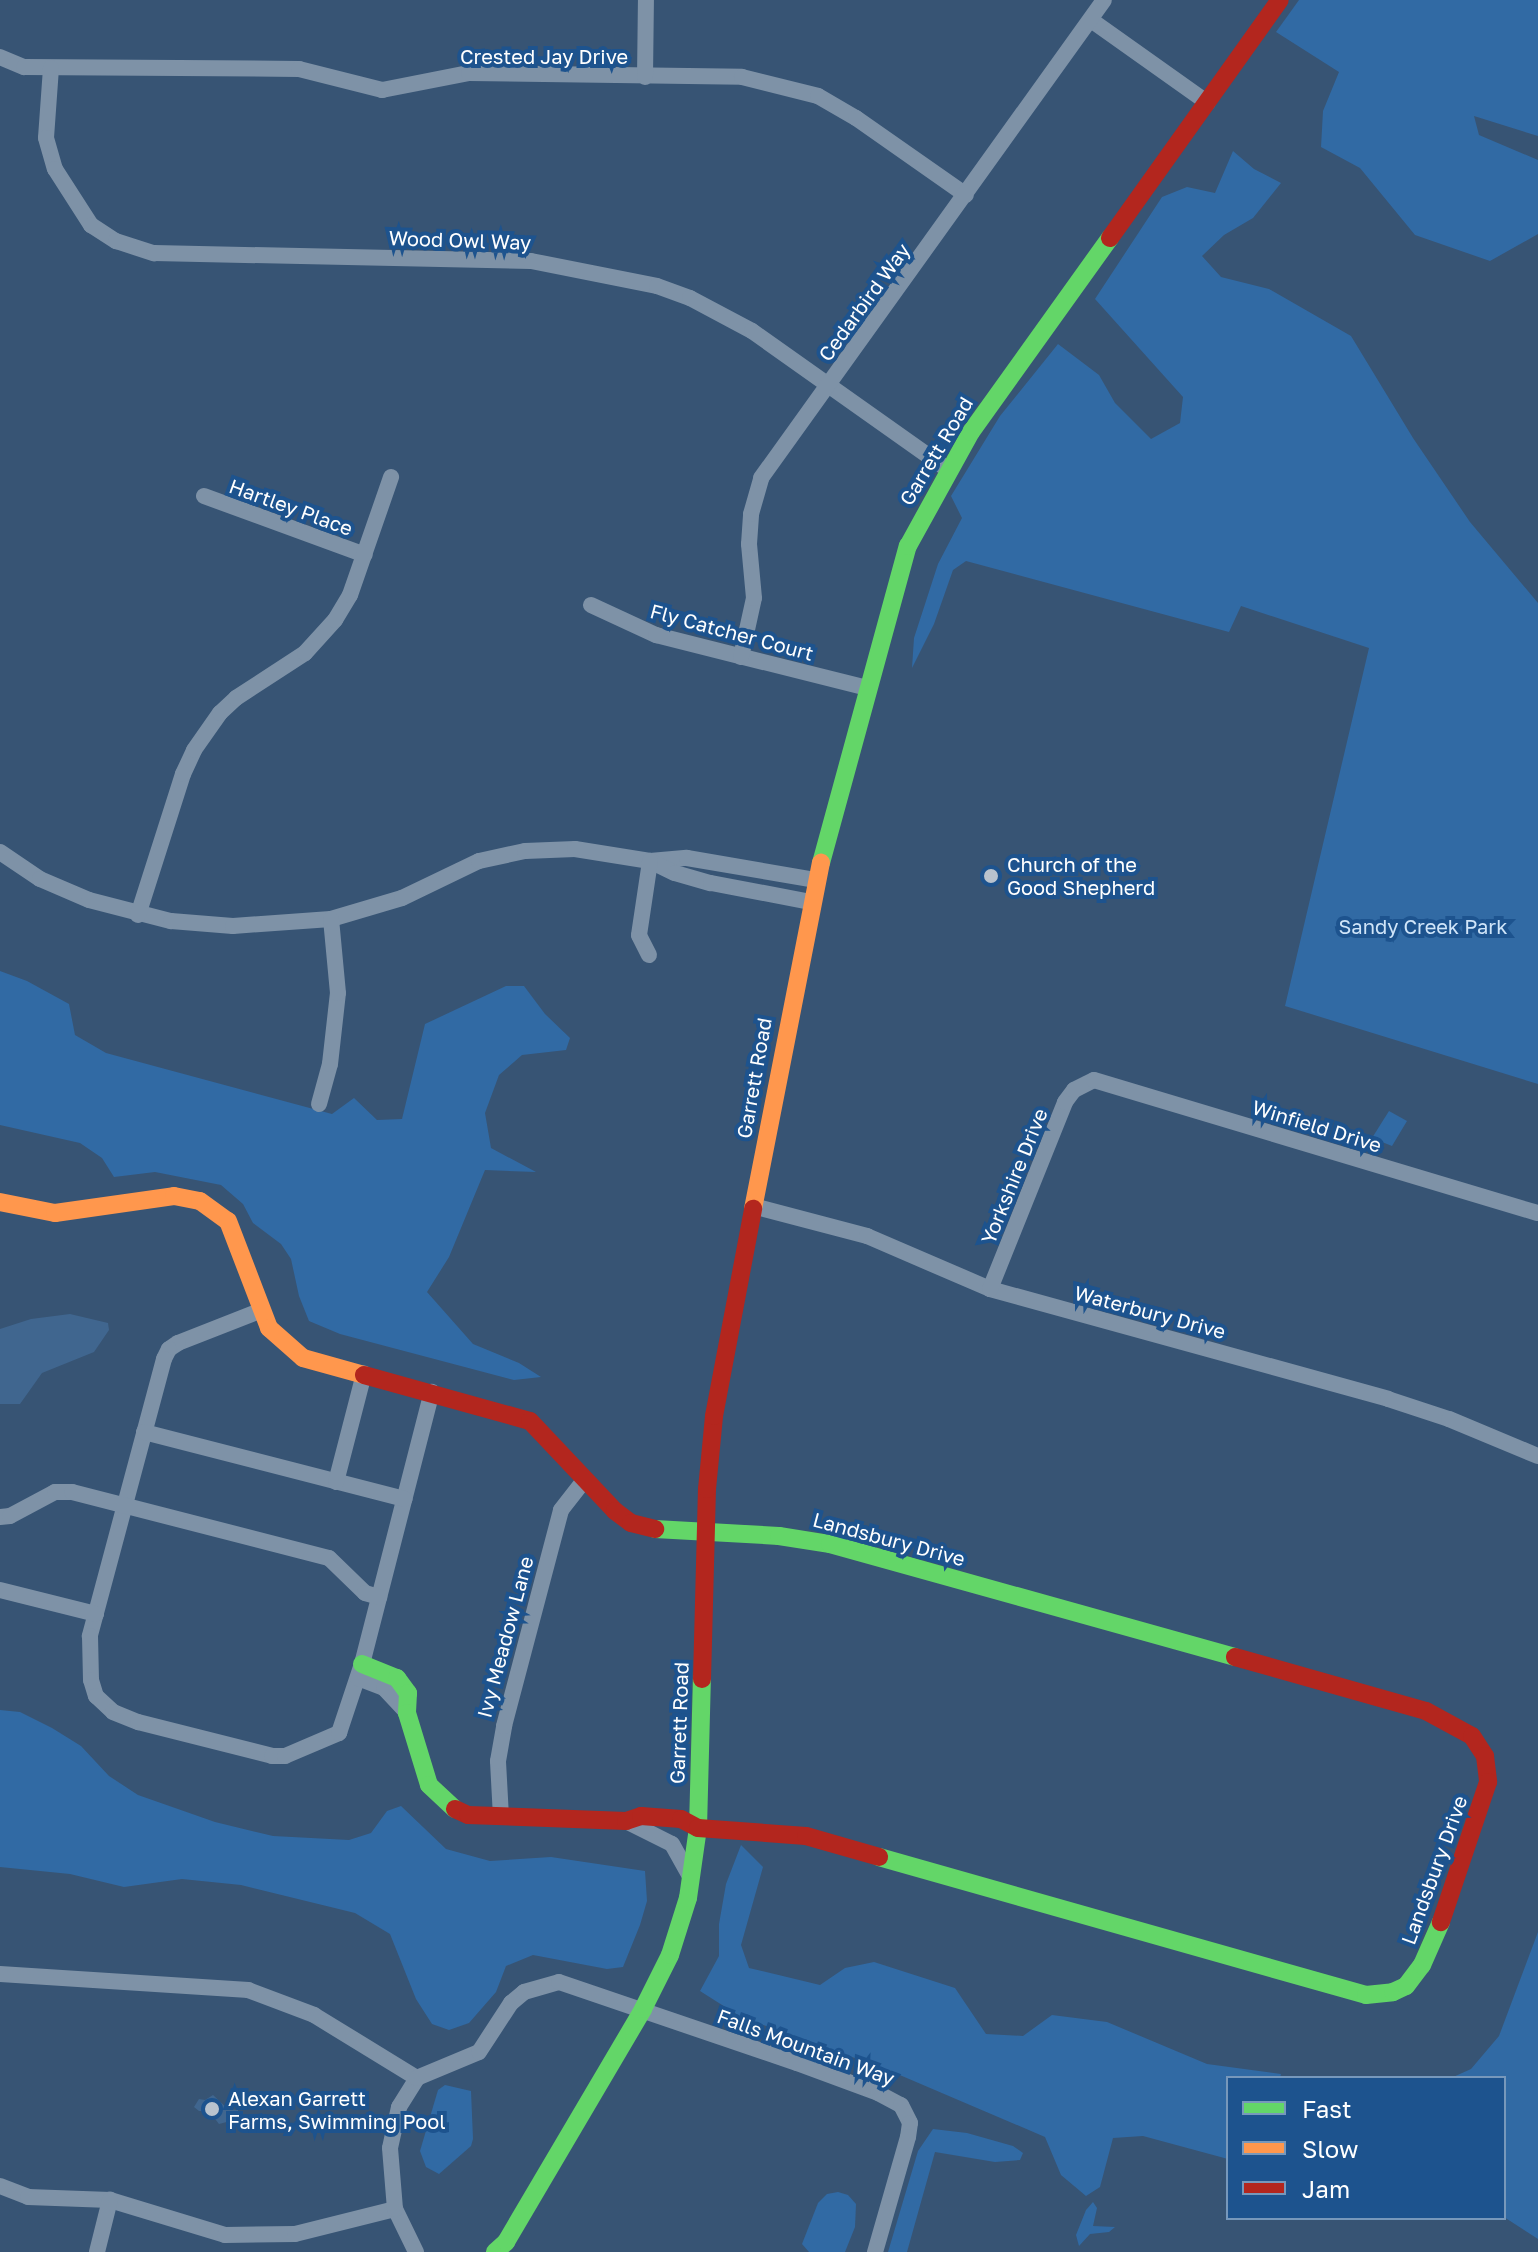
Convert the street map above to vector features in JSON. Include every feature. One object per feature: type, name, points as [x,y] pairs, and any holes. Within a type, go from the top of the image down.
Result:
[{"type":"street","points":[[645,77],[646,0]]},
{"type":"street","name":"Cedarbird Way","points":[[741,657],[754,598],[749,544],[753,498],[761,478],[1104,0]]},
{"type":"street","name":"Garrett Road","points":[[502,2249],[643,2009],[676,1938],[692,1880],[698,1828],[706,1533],[714,1416],[811,902],[908,546],[947,469],[1280,0]]},
{"type":"street","points":[[1091,20],[1208,103]]},
{"type":"street","name":"Crested Jay Drive","points":[[0,57],[24,67],[299,69],[382,90],[469,73],[742,77],[818,96],[856,118],[966,195]]},
{"type":"street","name":"Wood Owl Way","points":[[51,68],[46,138],[55,169],[91,225],[116,241],[154,253],[531,261],[657,286],[725,314],[947,469]]},
{"type":"street","points":[[138,915],[170,811],[194,750],[220,713],[236,698],[297,659],[321,638],[350,595],[391,477]]},
{"type":"street","name":"Hartley Place","points":[[204,496],[365,555]]},
{"type":"street","name":"Fly Catcher Court","points":[[591,605],[656,635],[867,688]]},
{"type":"street","points":[[0,852],[62,890],[138,915],[233,926],[331,919],[402,898],[479,861],[525,851],[575,849],[650,861],[687,858],[816,880]]},
{"type":"street","points":[[650,861],[675,873],[711,883],[811,902]]},
{"type":"street","points":[[649,955],[639,935],[650,861]]},
{"type":"street","points":[[319,1104],[337,1018],[338,993],[331,919]]},
{"type":"street","name":"Winfield Drive","points":[[1084,1083],[1094,1080],[1538,1213]]},
{"type":"street","name":"Yorkshire Drive","points":[[990,1289],[1065,1102],[1084,1083]]},
{"type":"street","points":[[0,1202],[55,1213],[174,1196],[200,1201],[228,1221],[262,1310],[278,1341],[291,1351],[303,1358],[530,1421],[631,1523],[663,1531],[706,1533]]},
{"type":"street","name":"Waterbury Drive","points":[[753,1206],[867,1236],[990,1289],[1388,1399],[1449,1419],[1538,1456]]},
{"type":"street","points":[[262,1310],[169,1349],[124,1504],[88,1656],[96,1696],[113,1712],[138,1722],[272,1756],[285,1756],[339,1733],[360,1671],[432,1392]]},
{"type":"street","points":[[336,1482],[364,1374]]},
{"type":"street","points":[[144,1432],[405,1499]]},
{"type":"street","name":"Ivy Meadow Lane","points":[[501,1817],[498,1761],[504,1726],[561,1510],[585,1479]]},
{"type":"street","points":[[0,1517],[10,1516],[55,1492],[72,1492],[329,1558],[365,1593],[379,1597]]},
{"type":"street","name":"Landsbury Drive","points":[[698,1828],[806,1836],[839,1843],[1351,1991],[1381,1996],[1406,1986],[1422,1965],[1437,1935],[1488,1782],[1485,1756],[1472,1736],[1426,1711],[830,1544],[779,1536],[706,1533]]},
{"type":"street","points":[[0,1590],[96,1614]]},
{"type":"street","points":[[360,1671],[397,1678],[408,1693],[407,1713],[421,1768],[433,1792],[457,1811],[478,1817],[626,1821],[641,1816],[656,1817],[681,1819],[698,1828]]},
{"type":"street","points":[[626,1821],[672,1844],[692,1880]]},
{"type":"street","points":[[0,1974],[248,1990],[314,2015],[417,2078]]},
{"type":"street","points":[[416,2252],[395,2209],[390,2148],[399,2107],[417,2078],[479,2052],[516,1998],[543,1983],[574,1984],[643,2009]]},
{"type":"street","name":"Falls Mountain Way","points":[[643,2009],[878,2093],[901,2105],[910,2123],[908,2137],[875,2252]]},
{"type":"street","points":[[0,2186],[28,2197],[110,2200],[225,2235],[295,2234],[395,2209]]},
{"type":"street","points":[[97,2252],[110,2200]]},
{"type":"green space","points":[[1299,0],[1538,0],[1538,136],[1474,116],[1479,135],[1538,160],[1538,234],[1490,261],[1415,235],[1360,168],[1321,147],[1323,111],[1339,72],[1276,32]]},
{"type":"green space","name":"Sandy Creek Park","points":[[1233,151],[1254,169],[1281,183],[1253,218],[1224,235],[1202,256],[1221,277],[1269,289],[1351,336],[1413,438],[1470,522],[1538,603],[1538,1084],[1285,1006],[1369,648],[1241,606],[1229,632],[966,561],[953,570],[934,624],[912,668],[914,638],[938,564],[962,518],[951,496],[1000,416],[1058,344],[1099,375],[1115,403],[1151,439],[1180,423],[1183,397],[1095,299],[1162,197],[1187,187],[1215,193]]},
{"type":"green space","points":[[0,971],[27,981],[69,1004],[75,1035],[106,1053],[332,1114],[354,1098],[377,1120],[402,1119],[425,1024],[506,986],[524,986],[545,1014],[570,1038],[566,1050],[522,1055],[499,1075],[485,1113],[491,1148],[536,1172],[485,1170],[449,1257],[427,1292],[473,1344],[519,1363],[541,1377],[514,1380],[340,1334],[309,1321],[299,1296],[291,1259],[281,1244],[253,1223],[243,1204],[221,1185],[155,1172],[114,1177],[102,1158],[80,1143],[0,1125]]},
{"type":"green space","points":[[1389,1111],[1407,1121],[1392,1146],[1372,1138]]},
{"type":"green space","points":[[0,1710],[20,1712],[52,1728],[81,1746],[109,1776],[138,1795],[215,1822],[273,1836],[349,1840],[371,1833],[387,1811],[401,1806],[446,1849],[490,1861],[551,1857],[645,1871],[647,1901],[640,1925],[623,1967],[607,1969],[533,1955],[506,1966],[496,1992],[469,2023],[449,2030],[432,2024],[416,1999],[390,1934],[355,1913],[241,1885],[182,1879],[124,1887],[70,1874],[0,1867]]},
{"type":"green space","points":[[741,1845],[763,1867],[741,1945],[749,1968],[820,1985],[845,1968],[874,1962],[955,1988],[986,2034],[1023,2036],[1052,2015],[1107,2022],[1207,2064],[1280,2076],[1226,2076],[1226,2158],[1143,2136],[1113,2138],[1100,2187],[1086,2196],[1061,2175],[1045,2137],[888,2070],[741,2017],[700,1991],[719,1956],[719,1924],[726,1884]]},
{"type":"green space","points":[[1538,1932],[1538,2239],[1506,2218],[1506,2076],[1455,2076],[1471,2069],[1499,2036]]},
{"type":"green space","points":[[445,2085],[471,2091],[473,2139],[471,2146],[439,2174],[426,2167],[420,2151],[438,2090]]},
{"type":"green space","points":[[933,2129],[967,2133],[1013,2146],[1023,2153],[1020,2160],[995,2162],[935,2152],[907,2252],[888,2252],[918,2151]]},
{"type":"green space","points":[[838,2192],[848,2195],[856,2204],[855,2227],[845,2252],[809,2252],[802,2244],[818,2203],[827,2194]]},
{"type":"green space","points":[[1093,2202],[1097,2208],[1093,2226],[1115,2227],[1109,2232],[1090,2234],[1079,2246],[1076,2235],[1086,2210]]},
{"type":"shaded area","points":[[70,1314],[108,1323],[109,1330],[94,1352],[42,1373],[20,1404],[0,1404],[0,1329],[31,1319]]},
{"type":"shaded area","name":"Alexan Garrett Farms, Swimming Pool","points":[[213,2095],[228,2109],[238,2110],[238,2119],[219,2124],[209,2111],[199,2111],[194,2107],[199,2099],[205,2100]]},
{"type":"traffic: fast","points":[[821,863],[908,546],[971,432],[1110,238]]},
{"type":"traffic: fast","points":[[655,1529],[779,1536],[830,1544],[1235,1657]]},
{"type":"traffic: fast","points":[[362,1664],[397,1678],[408,1693],[407,1713],[429,1785],[455,1809]]},
{"type":"traffic: fast","points":[[495,2252],[506,2242],[643,2009],[670,1955],[688,1898],[698,1828],[702,1679]]},
{"type":"traffic: fast","points":[[879,1857],[1366,1995],[1393,1992],[1406,1986],[1422,1965],[1441,1922]]},
{"type":"traffic: slow","points":[[753,1209],[821,863]]},
{"type":"traffic: slow","points":[[0,1202],[55,1213],[174,1196],[200,1201],[228,1221],[269,1328],[303,1358],[364,1375]]},
{"type":"traffic: jam","points":[[1110,238],[1280,0]]},
{"type":"traffic: jam","points":[[702,1679],[707,1489],[714,1416],[753,1209]]},
{"type":"traffic: jam","points":[[364,1375],[530,1421],[615,1511],[631,1523],[655,1529]]},
{"type":"traffic: jam","points":[[1235,1657],[1426,1711],[1472,1736],[1485,1756],[1488,1782],[1441,1922]]},
{"type":"traffic: jam","points":[[455,1809],[468,1815],[626,1821],[641,1816],[681,1819],[698,1828],[806,1836],[879,1857]]},
{"type":"place","name":"Church of the Good Shepherd","points":[[991,876]]},
{"type":"place","name":"Alexan Garrett Farms, Swimming Pool","points":[[212,2109]]}]
